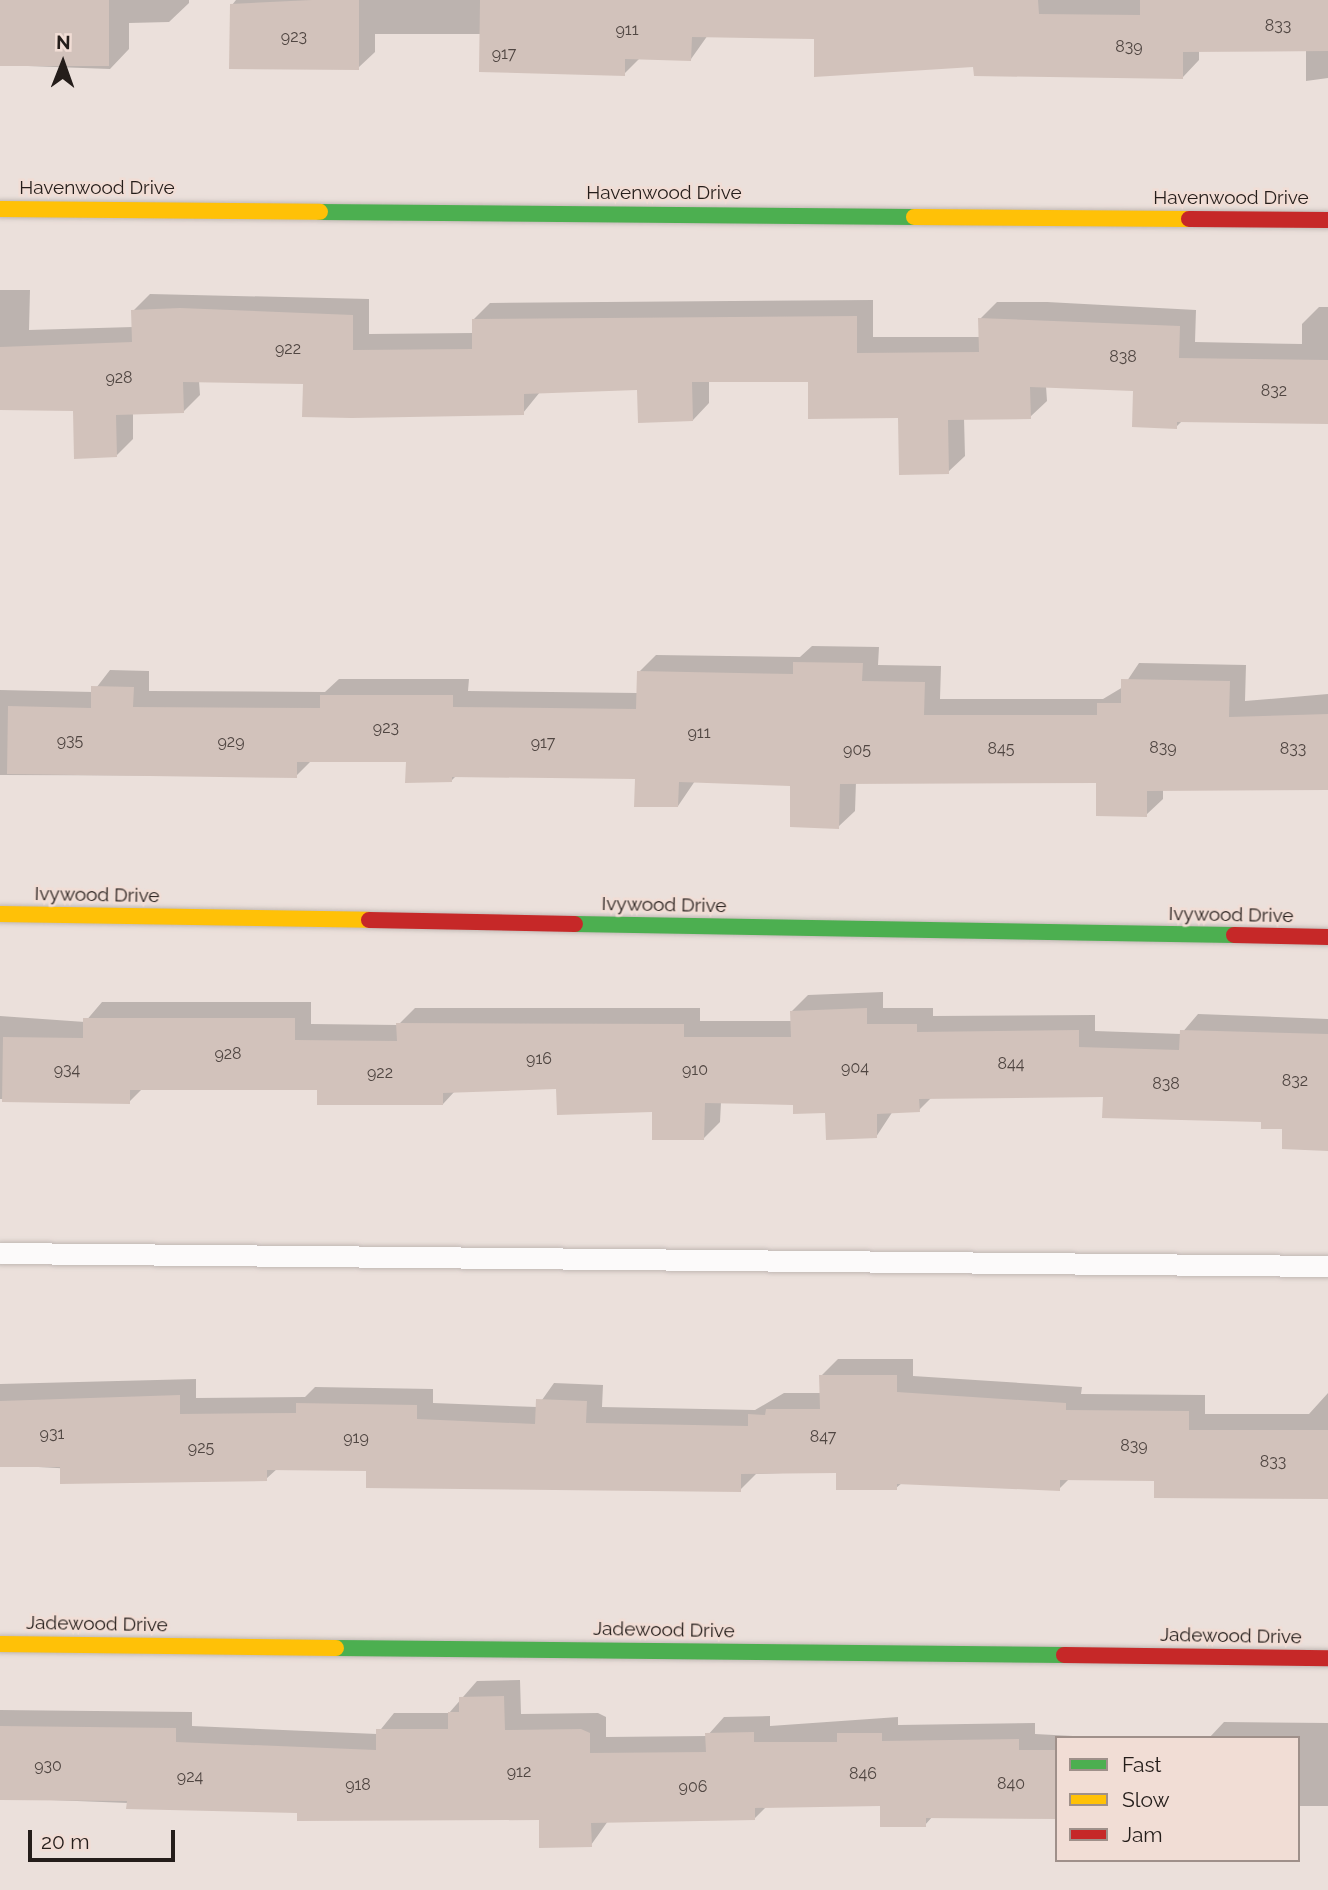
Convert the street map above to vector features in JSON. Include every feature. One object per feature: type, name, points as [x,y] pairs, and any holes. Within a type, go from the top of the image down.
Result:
[{"type":"street","name":"Havenwood Drive","points":[[0,209],[1328,220]]},
{"type":"street","name":"Ivywood Drive","points":[[0,914],[1328,937]]},
{"type":"street","name":"Jadewood Drive","points":[[0,1644],[1328,1658]]},
{"type":"lane","points":[[0,1253],[1328,1266]]},
{"type":"building","points":[[0,0],[109,0],[109,66],[0,66]]},
{"type":"building","points":[[359,0],[359,70],[229,69],[230,4]]},
{"type":"building","points":[[480,0],[1038,0],[1039,14],[1140,15],[1140,0],[1328,0],[1328,51],[1183,52],[1183,79],[974,76],[973,67],[814,77],[814,39],[692,37],[691,61],[625,59],[625,76],[479,72]]},
{"type":"building","points":[[180,308],[353,315],[353,350],[472,349],[472,319],[857,316],[857,353],[979,352],[978,318],[1180,326],[1179,358],[1328,360],[1328,424],[1177,422],[1177,429],[1132,427],[1133,391],[1030,387],[1031,419],[948,420],[949,474],[899,475],[898,418],[808,419],[808,382],[692,382],[693,421],[638,423],[637,390],[524,394],[524,415],[352,418],[302,417],[303,384],[183,382],[184,413],[116,415],[117,457],[74,459],[73,411],[0,410],[0,347],[132,342],[131,310]]},
{"type":"building","points":[[793,662],[863,663],[862,681],[925,682],[924,715],[1097,715],[1097,703],[1121,703],[1121,679],[1230,681],[1229,717],[1328,714],[1328,790],[1147,791],[1147,817],[1096,816],[1096,783],[840,784],[839,829],[790,827],[790,786],[679,782],[678,807],[634,807],[635,779],[452,777],[452,782],[405,783],[406,762],[297,762],[297,778],[7,774],[8,706],[91,708],[91,686],[134,687],[133,707],[320,708],[320,695],[453,695],[453,707],[636,709],[637,671],[793,674]]},
{"type":"building","points":[[867,1008],[867,1024],[917,1024],[917,1032],[1079,1030],[1079,1047],[1179,1050],[1180,1030],[1328,1034],[1328,1151],[1282,1149],[1282,1129],[1261,1129],[1261,1122],[1102,1118],[1103,1097],[919,1099],[920,1112],[877,1114],[877,1138],[826,1140],[825,1113],[793,1114],[793,1105],[705,1103],[704,1140],[652,1140],[652,1112],[557,1115],[556,1089],[443,1093],[443,1105],[317,1105],[317,1090],[130,1090],[130,1104],[2,1102],[3,1037],[83,1038],[83,1018],[295,1018],[295,1040],[397,1041],[396,1023],[684,1024],[684,1037],[791,1037],[790,1011]]},
{"type":"building","points":[[819,1375],[897,1375],[897,1392],[1066,1403],[1066,1410],[1189,1411],[1189,1430],[1328,1430],[1328,1499],[1154,1498],[1154,1481],[1060,1480],[1060,1491],[897,1484],[897,1490],[836,1490],[836,1473],[741,1474],[741,1492],[366,1488],[366,1471],[267,1470],[267,1481],[60,1484],[60,1467],[0,1467],[0,1401],[180,1395],[180,1414],[296,1413],[296,1403],[417,1405],[417,1419],[535,1424],[536,1399],[587,1401],[586,1423],[748,1426],[748,1414],[765,1415],[766,1409],[820,1409]]},
{"type":"building","points":[[504,1696],[505,1730],[581,1729],[590,1733],[590,1753],[706,1752],[705,1733],[754,1732],[754,1742],[837,1742],[837,1733],[882,1733],[882,1741],[1019,1739],[1019,1750],[1055,1750],[1055,1819],[926,1818],[926,1827],[880,1827],[880,1806],[755,1808],[755,1820],[591,1823],[592,1847],[539,1848],[539,1820],[297,1821],[297,1813],[126,1809],[127,1801],[0,1800],[0,1726],[176,1728],[176,1742],[376,1750],[376,1729],[448,1729],[448,1712],[459,1712],[459,1697]]},
{"type":"traffic: fast","points":[[320,212],[914,217]]},
{"type":"traffic: fast","points":[[575,924],[1234,935]]},
{"type":"traffic: fast","points":[[336,1648],[1064,1655]]},
{"type":"traffic: slow","points":[[0,209],[320,212]]},
{"type":"traffic: slow","points":[[914,217],[1189,219]]},
{"type":"traffic: slow","points":[[0,914],[369,920]]},
{"type":"traffic: slow","points":[[0,1644],[336,1648]]},
{"type":"traffic: jam","points":[[1189,219],[1328,220]]},
{"type":"traffic: jam","points":[[369,920],[575,924]]},
{"type":"traffic: jam","points":[[1234,935],[1328,937]]},
{"type":"traffic: jam","points":[[1064,1655],[1328,1658]]}]
